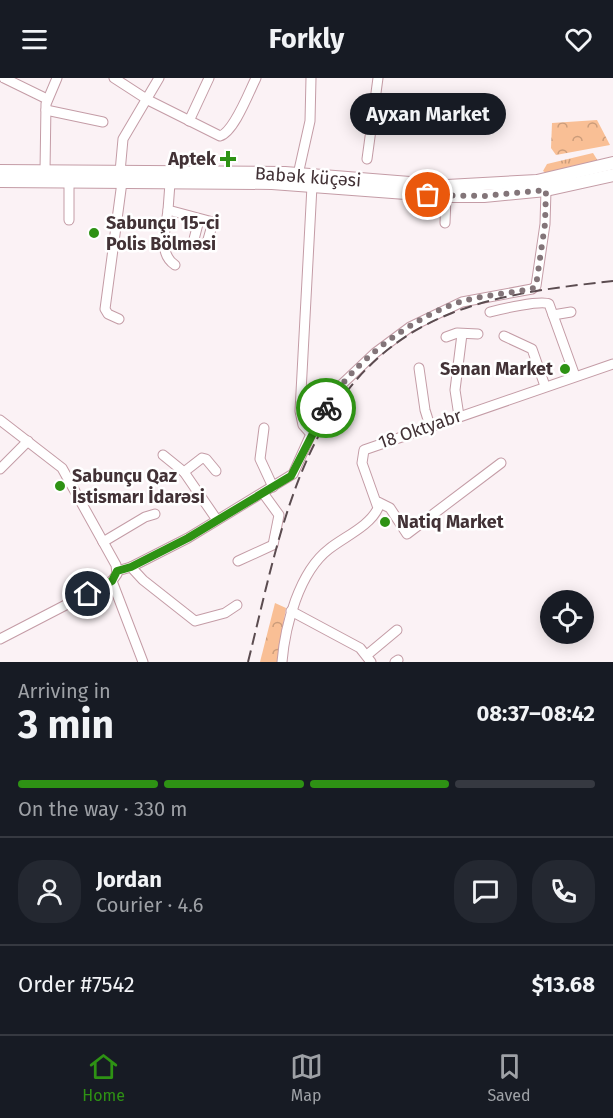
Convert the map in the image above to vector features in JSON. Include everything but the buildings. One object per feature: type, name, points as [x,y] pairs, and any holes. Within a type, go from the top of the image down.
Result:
[{"type":"main road","name":"Babək küçəsi","points":[[0,181],[69,181],[121,177],[297,179],[483,186],[537,181],[613,164]]},
{"type":"main road","name":"Babək küçəsi","points":[[0,171],[45,171],[170,183],[297,179],[312,186],[446,196],[484,196],[546,190],[613,175]]},
{"type":"street","points":[[4,78],[47,99]]},
{"type":"street","points":[[45,171],[47,99],[57,78]]},
{"type":"street","points":[[114,78],[148,100],[223,136],[234,123],[256,78]]},
{"type":"street","points":[[118,319],[108,314],[105,309],[121,177],[123,140],[159,78]]},
{"type":"street","points":[[189,121],[209,78]]},
{"type":"street","points":[[297,179],[310,121],[311,78]]},
{"type":"street","points":[[368,159],[378,78]]},
{"type":"street","points":[[46,110],[104,122]]},
{"type":"street","points":[[69,181],[69,220]]},
{"type":"street","points":[[170,183],[164,252],[167,260],[175,265]]},
{"type":"street","points":[[311,434],[303,425],[300,411],[312,186]]},
{"type":"street","points":[[0,639],[112,581],[117,571],[131,567],[217,520],[293,474],[311,434],[340,386],[375,353],[410,327],[462,302],[532,289],[536,286],[545,224],[546,190]]},
{"type":"street","points":[[445,223],[446,196]]},
{"type":"street","points":[[168,210],[214,225],[207,243]]},
{"type":"street","points":[[193,243],[199,220]]},
{"type":"street","points":[[490,312],[544,302],[549,304],[575,376]]},
{"type":"street","points":[[553,315],[571,312]]},
{"type":"street","points":[[459,416],[455,390],[462,334]]},
{"type":"street","points":[[446,337],[478,334]]},
{"type":"street","points":[[504,336],[532,349],[545,386]]},
{"type":"street","name":"18 Oktyabr","points":[[378,502],[362,463],[362,454],[372,446],[613,364]]},
{"type":"street","points":[[418,369],[430,426]]},
{"type":"street","points":[[0,420],[62,468],[117,571]]},
{"type":"street","points":[[264,428],[260,459],[273,487]]},
{"type":"street","points":[[0,469],[28,441]]},
{"type":"street","points":[[164,455],[184,471],[217,520]]},
{"type":"street","points":[[184,471],[201,459],[206,459],[216,471]]},
{"type":"street","points":[[282,662],[291,611],[322,555],[370,519],[376,512],[378,502],[390,508],[407,534],[501,463]]},
{"type":"street","points":[[238,561],[273,545],[279,515],[263,493]]},
{"type":"street","points":[[103,542],[145,516],[155,514]]},
{"type":"street","points":[[131,567],[143,580],[195,621],[225,613],[237,604]]},
{"type":"street","points":[[112,581],[142,662]]},
{"type":"street","points":[[291,611],[360,648],[369,659],[397,630]]},
{"type":"green space","points":[[597,120],[610,145],[556,155],[551,148],[552,123]]},
{"type":"green space","points":[[593,153],[598,161],[546,173],[543,171],[547,164]]},
{"type":"green space","points":[[275,603],[286,608],[277,662],[260,662]]},
{"type":"railway","points":[[248,662],[289,507],[308,458],[332,413],[363,373],[402,339],[452,313],[471,306],[552,288],[613,281]]},
{"type":"way so far","points":[[326,408],[348,377],[410,327],[441,309],[462,302],[532,289],[536,286],[545,224],[546,190],[484,196],[428,195]]},
{"type":"place","name":"Aptek","points":[[228,159]]},
{"type":"place","name":"Ayxan Market","points":[[428,195]]},
{"type":"place","name":"Sabunçu 15-ci Polis Bölməsi","points":[[94,233]]},
{"type":"place","name":"Sənan Market","points":[[565,369]]},
{"type":"place","name":"Sabunçu Qaz İstismarı İdarəsi","points":[[60,486]]},
{"type":"place","name":"Natiq Market","points":[[385,522]]},
{"type":"route","points":[[88,594],[112,581],[117,571],[131,567],[188,538],[291,476],[326,408]]}]
